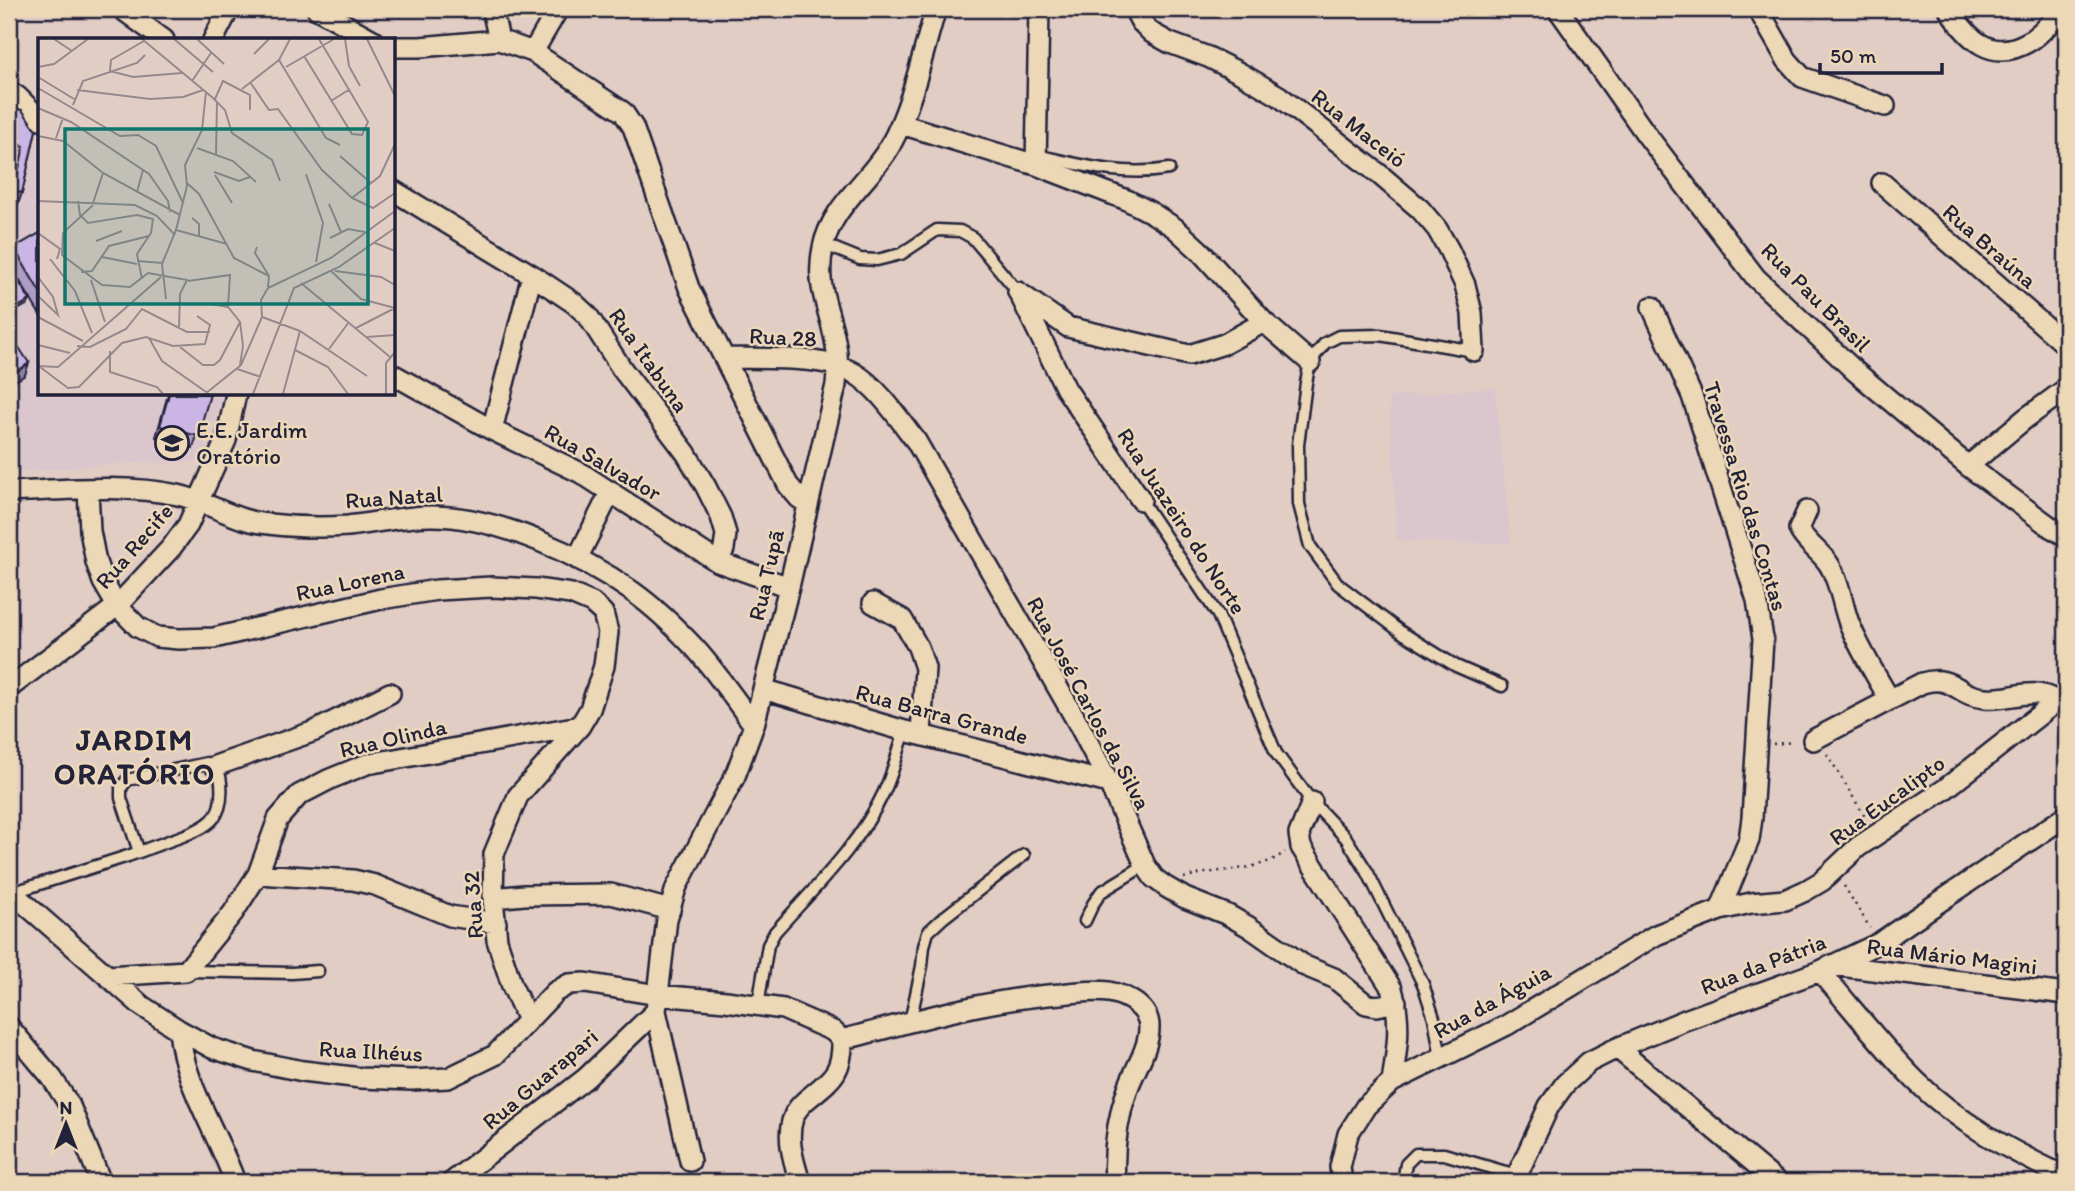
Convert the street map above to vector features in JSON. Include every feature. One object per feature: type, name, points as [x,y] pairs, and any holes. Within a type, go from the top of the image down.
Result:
[{"type":"street","points":[[122,9],[160,38]]},
{"type":"street","points":[[214,38],[229,9]]},
{"type":"street","points":[[317,9],[369,38]]},
{"type":"street","points":[[492,9],[499,40]]},
{"type":"street","points":[[533,52],[558,9]]},
{"type":"street","name":"Rua Tupã","points":[[690,1161],[657,1003],[670,910],[676,888],[735,776],[754,724],[836,385],[837,349],[820,284],[823,244],[833,220],[888,149],[901,124],[936,9]]},
{"type":"street","points":[[1036,160],[1039,9]]},
{"type":"street","name":"Rua Maceió","points":[[1134,9],[1141,22],[1152,33],[1170,43],[1208,57],[1279,96],[1420,209],[1443,239],[1465,285],[1472,313],[1474,351]]},
{"type":"street","name":"Rua Pau Brasil","points":[[1558,9],[1646,134],[1756,278],[1856,372],[1968,466],[2066,536]]},
{"type":"street","points":[[1758,9],[1787,60],[1802,78],[1885,106]]},
{"type":"street","points":[[1949,9],[1967,34],[1986,47],[2007,51],[2030,41],[2063,9]]},
{"type":"street","points":[[396,47],[499,40],[533,52],[623,112],[633,127],[689,288],[788,485],[808,504]]},
{"type":"street","points":[[9,90],[38,117]]},
{"type":"street","points":[[901,124],[1036,160],[1127,200],[1175,228],[1200,251],[1264,322],[1310,362]]},
{"type":"street","name":"Rua Braúna","points":[[1882,183],[2066,345]]},
{"type":"street","name":"Rua Itabuna","points":[[396,192],[532,275],[589,316],[622,369],[686,453],[706,487],[726,534],[719,562]]},
{"type":"street","points":[[492,430],[532,275]]},
{"type":"street","points":[[1018,292],[1068,327],[1189,355],[1224,344],[1264,322]]},
{"type":"street","name":"Rua Juazeiro do Norte","points":[[1018,292],[1066,389],[1141,500]]},
{"type":"street","name":"Travessa Rio das Contas","points":[[1653,307],[1692,396],[1757,600],[1763,639],[1749,840],[1720,910]]},
{"type":"street","name":"Rua 28","points":[[725,358],[838,365]]},
{"type":"street","name":"Rua José Carlos da Silva","points":[[838,365],[866,382],[916,441],[1078,723],[1110,783],[1145,865],[1154,878],[1166,887],[1249,927],[1305,966],[1334,978],[1366,1004],[1377,1006],[1396,1002]]},
{"type":"street","name":"Rua Salvador","points":[[396,376],[492,430],[581,473],[719,562],[789,587]]},
{"type":"street","points":[[1968,466],[2066,389]]},
{"type":"street","name":"Rua Recife","points":[[9,688],[117,606],[188,525],[226,440],[236,396]]},
{"type":"street","name":"Rua Natal","points":[[9,492],[88,489],[152,491],[200,502],[243,520],[289,526],[346,526],[430,516],[478,520],[547,544],[578,559],[632,592],[694,647],[754,724]]},
{"type":"street","name":"Rua Lorena","points":[[88,489],[90,531],[103,582],[117,606],[138,627],[157,637],[214,638],[381,598],[436,590],[492,587],[536,589],[571,594],[592,603],[603,613],[608,632],[604,666],[590,709],[580,726]]},
{"type":"street","points":[[578,559],[611,491]]},
{"type":"street","points":[[1807,511],[1799,528],[1801,534],[1830,565],[1848,620],[1864,657],[1890,700]]},
{"type":"street","points":[[873,603],[902,619],[918,647],[925,668],[913,733]]},
{"type":"street","points":[[1815,739],[1922,683],[1942,679],[1963,692],[1982,698],[2034,693],[2061,698]]},
{"type":"street","name":"Rua Barra Grande","points":[[763,689],[913,733],[1110,783]]},
{"type":"street","points":[[215,766],[315,731],[390,693]]},
{"type":"street","name":"Rua Eucalipto","points":[[1720,910],[1751,903],[1785,900],[1822,881],[1858,847],[1945,789],[2061,698]]},
{"type":"street","name":"Rua Olinda","points":[[186,971],[233,913],[258,874],[278,819],[299,795],[367,764],[580,726]]},
{"type":"street","name":"Rua 32","points":[[528,1020],[512,986],[497,940],[493,898],[494,854],[518,796],[580,726]]},
{"type":"street","points":[[1312,802],[1299,834],[1299,841],[1392,989],[1396,1002],[1399,1016],[1398,1043],[1392,1082]]},
{"type":"street","name":"Rua da Pátria","points":[[1515,1179],[1549,1106],[1565,1084],[1589,1062],[1685,1020],[1826,968],[1879,943],[2066,816]]},
{"type":"street","points":[[258,874],[353,880],[396,893],[450,916],[496,923]]},
{"type":"street","name":"Rua Ilhéus","points":[[10,892],[142,1006],[212,1048],[253,1061],[338,1075],[412,1080],[448,1078],[495,1055],[555,992],[569,984],[586,983],[657,1003],[758,1005],[783,1009],[832,1031],[842,1040]]},
{"type":"street","points":[[493,898],[611,894],[670,910]]},
{"type":"street","name":"Rua da Águia","points":[[1342,1182],[1340,1167],[1348,1134],[1366,1106],[1392,1082],[1507,1025],[1656,935],[1720,910]]},
{"type":"street","points":[[1826,968],[1917,1083],[1964,1121],[2023,1156],[2066,1177]]},
{"type":"street","name":"Rua Mário Magini","points":[[1826,968],[2066,994]]},
{"type":"street","points":[[108,976],[186,971]]},
{"type":"street","points":[[800,1182],[791,1146],[790,1128],[793,1116],[838,1070],[842,1040],[1025,996],[1108,992],[1128,998],[1144,1010],[1150,1025],[1148,1041],[1128,1089],[1119,1121],[1115,1139],[1115,1182]]},
{"type":"street","name":"Rua Guarapari","points":[[453,1182],[586,1079],[657,1003]]},
{"type":"street","points":[[9,1027],[52,1078],[70,1105],[101,1182]]},
{"type":"street","points":[[179,1030],[180,1044],[193,1085],[235,1182]]},
{"type":"street","points":[[1617,1048],[1777,1182]]},
{"type":"lane","points":[[1036,160],[1137,173],[1168,169]]},
{"type":"lane","name":"Rua Juazeiro do Norte","points":[[823,244],[860,259],[877,260],[901,254],[937,230],[960,231],[973,238],[1018,292]]},
{"type":"lane","points":[[1474,351],[1380,335],[1339,336],[1325,343],[1310,362],[1297,445],[1299,504],[1310,545],[1338,584],[1401,632],[1456,666],[1502,686]]},
{"type":"lane","name":"Rua Juazeiro do Norte","points":[[1141,500],[1218,615],[1276,753],[1312,802],[1346,838],[1368,873],[1423,984],[1434,1018],[1440,1058]]},
{"type":"lane","points":[[758,1005],[768,945],[775,932],[845,853],[867,822],[913,733]]},
{"type":"lane","points":[[10,892],[139,852],[202,829],[213,821],[222,799],[220,774],[215,766],[207,764],[127,780],[121,788],[121,798],[139,852]]},
{"type":"lane","points":[[910,1022],[928,932],[1024,855]]},
{"type":"lane","points":[[1085,921],[1101,892],[1145,865]]},
{"type":"lane","points":[[186,971],[318,971]]},
{"type":"lane","points":[[1403,1182],[1406,1164],[1416,1154],[1444,1154],[1515,1179]]},
{"type":"path","points":[[1756,746],[1815,739],[1876,835]]},
{"type":"path","points":[[1166,887],[1195,874],[1258,865],[1278,858],[1299,841]]},
{"type":"path","points":[[1834,869],[1879,943]]},
{"type":"shaded area","points":[[9,112],[38,142],[38,396],[223,396],[201,462],[132,463],[9,472]]},
{"type":"shaded area","points":[[1495,387],[1511,544],[1397,541],[1389,397]]},
{"type":"building","points":[[9,107],[22,110],[36,130],[22,193],[14,191],[24,146],[20,144],[9,188]]},
{"type":"building","points":[[38,234],[38,289],[14,248]]},
{"type":"building","points":[[19,282],[30,300],[9,312],[9,289]]},
{"type":"building","points":[[9,332],[29,363],[9,377]]},
{"type":"building","points":[[168,396],[209,396],[198,436],[160,426]]},
{"type":"place","name":"E.E. Jardim Oratório","points":[[172,443]]},
{"type":"district","name":"JARDIM ORATÓRIO","points":[[135,756]]}]
